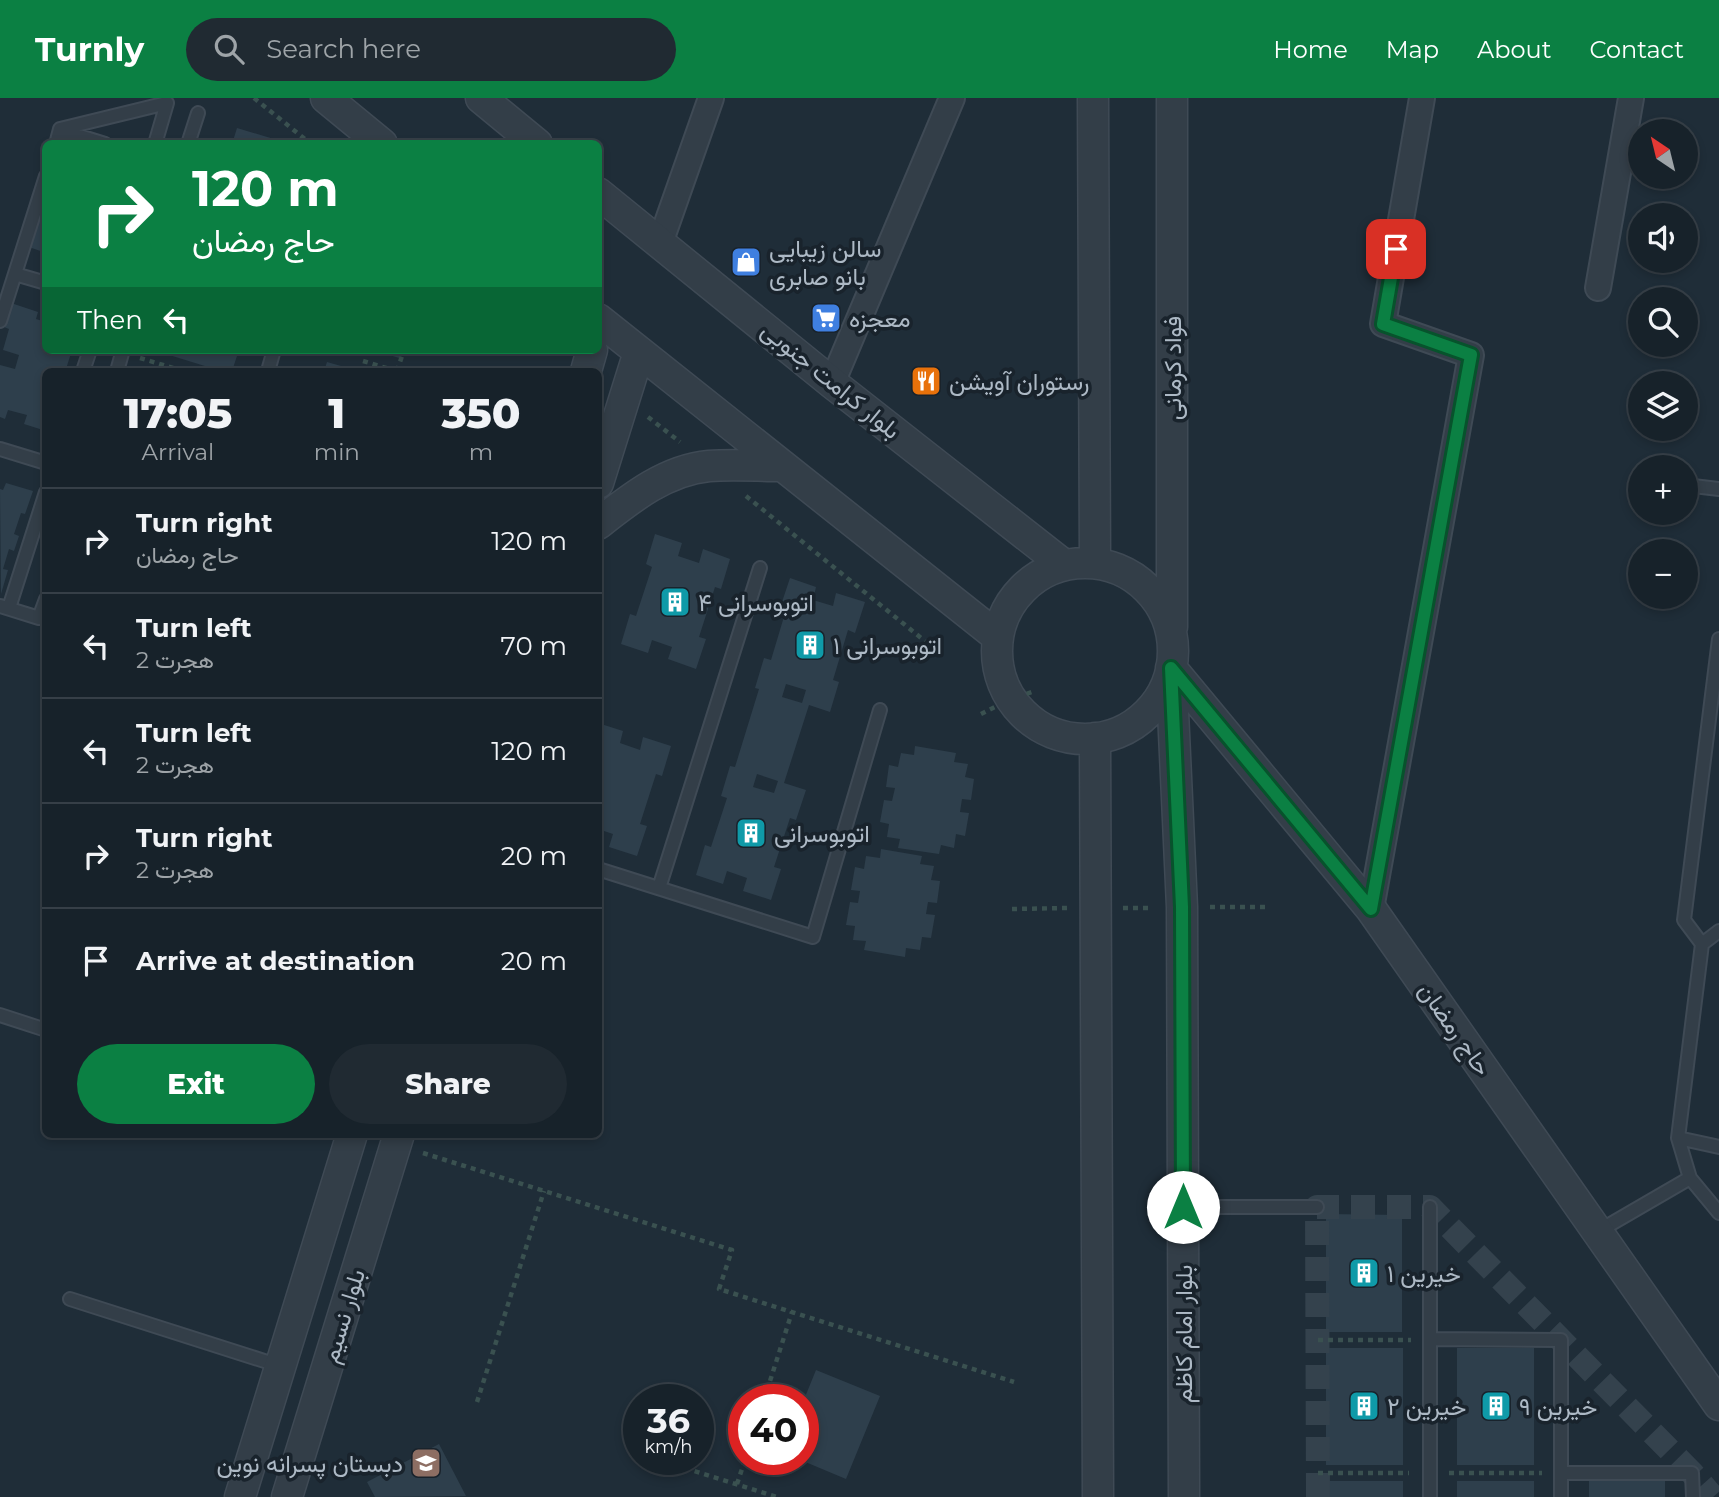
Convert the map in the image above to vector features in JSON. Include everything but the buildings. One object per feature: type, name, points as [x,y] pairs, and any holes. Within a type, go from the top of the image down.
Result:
[{"type":"street","points":[[326,98],[377,140]]},
{"type":"street","points":[[481,98],[532,140]]},
{"type":"street","points":[[660,243],[711,98]]},
{"type":"street","points":[[832,383],[952,98]]},
{"type":"street","points":[[1093,98],[1095,563]]},
{"type":"street","name":"فواد کرمانی","points":[[1172,98],[1172,638]]},
{"type":"street","points":[[1371,909],[1471,355],[1383,324],[1422,98]]},
{"type":"street","points":[[1598,288],[1630,98]]},
{"type":"street","name":"بلوار کرامت جنوبی","points":[[602,196],[832,383],[1065,565]]},
{"type":"street","points":[[602,325],[998,637]]},
{"type":"street","points":[[602,470],[639,352]]},
{"type":"street","points":[[602,521],[639,492],[682,472],[709,466],[781,466]]},
{"type":"street","points":[[1095,563],[1114,567],[1131,576],[1146,587],[1158,602],[1172,638],[1171,668],[1157,702],[1129,726],[1113,734],[1095,738],[1075,738],[1047,730],[1023,714],[1023,695],[998,669],[996,653],[1003,617],[1014,599],[1028,584],[1045,572],[1065,565],[1095,563]]},
{"type":"street","name":"حاج رمضان","points":[[1171,668],[1371,909],[1719,1405]]},
{"type":"street","name":"بلوار امام کاظم","points":[[1171,668],[1182,907],[1184,1497]]},
{"type":"street","points":[[1095,738],[1098,1497]]},
{"type":"street","name":"بلوار نسیم","points":[[240,1497],[351,1138]]},
{"type":"street","name":"بلوار نسیم","points":[[287,1497],[397,1139]]},
{"type":"lane","points":[[60,130],[167,103],[156,140]]},
{"type":"lane","points":[[189,140],[198,113]]},
{"type":"lane","points":[[57,140],[60,130]]},
{"type":"lane","points":[[60,130],[92,140]]},
{"type":"lane","points":[[0,321],[42,189]]},
{"type":"lane","points":[[15,274],[42,282]]},
{"type":"lane","points":[[0,449],[42,462]]},
{"type":"lane","points":[[1698,487],[1719,489]]},
{"type":"lane","points":[[42,514],[4,607],[39,618],[42,609]]},
{"type":"lane","points":[[659,888],[760,569]]},
{"type":"lane","points":[[1719,639],[1684,920],[1702,944],[1678,1139],[1690,1178],[1719,1213]]},
{"type":"lane","points":[[602,870],[813,937],[880,710]]},
{"type":"lane","points":[[1702,944],[1719,931]]},
{"type":"lane","points":[[0,1015],[42,1029]]},
{"type":"lane","points":[[1678,1139],[1719,1147]]},
{"type":"lane","points":[[1596,1232],[1690,1178]]},
{"type":"lane","points":[[1183,1207],[1317,1207]]},
{"type":"lane","points":[[1430,1207],[1430,1497]]},
{"type":"lane","points":[[70,1298],[281,1366]]},
{"type":"lane","points":[[1430,1339],[1561,1340],[1561,1497]]},
{"type":"lane","points":[[1561,1473],[1692,1473],[1693,1497]]},
{"type":"path","points":[[254,98],[306,140]]},
{"type":"path","points":[[132,354],[174,368]]},
{"type":"path","points":[[363,361],[387,368]]},
{"type":"path","points":[[625,398],[931,646]]},
{"type":"path","points":[[981,714],[1023,695]]},
{"type":"path","points":[[1012,909],[1265,906]]},
{"type":"path","points":[[397,1139],[544,1191],[732,1250],[719,1289],[1014,1382]]},
{"type":"path","points":[[477,1402],[544,1191]]},
{"type":"path","points":[[769,1384],[792,1312]]},
{"type":"path","points":[[1318,1340],[1430,1339]]},
{"type":"path","points":[[708,1475],[778,1497]]},
{"type":"path","points":[[737,1484],[740,1475]]},
{"type":"tunnel","points":[[1318,1497],[1317,1207],[1430,1207],[1713,1497]]},
{"type":"place","name":"سالن زیبایی بانو صابری","points":[[746,262]]},
{"type":"place","name":"معجزه","points":[[826,318]]},
{"type":"place","name":"رستوران آویشن","points":[[926,381]]},
{"type":"place","name":"اتوبوسرانی ۴","points":[[675,602]]},
{"type":"place","name":"اتوبوسرانی ۱","points":[[810,645]]},
{"type":"place","name":"اتوبوسرانی","points":[[751,833]]},
{"type":"place","name":"خیرین ۱","points":[[1364,1273]]},
{"type":"place","name":"خیرین ۲","points":[[1364,1406]]},
{"type":"place","name":"خیرین ۹","points":[[1496,1406]]},
{"type":"place","name":"دبستان پسرانه نوین","points":[[426,1463]]},
{"type":"route","points":[[1183,1207],[1182,907],[1171,668],[1371,909],[1471,355],[1383,324],[1396,249]]}]
